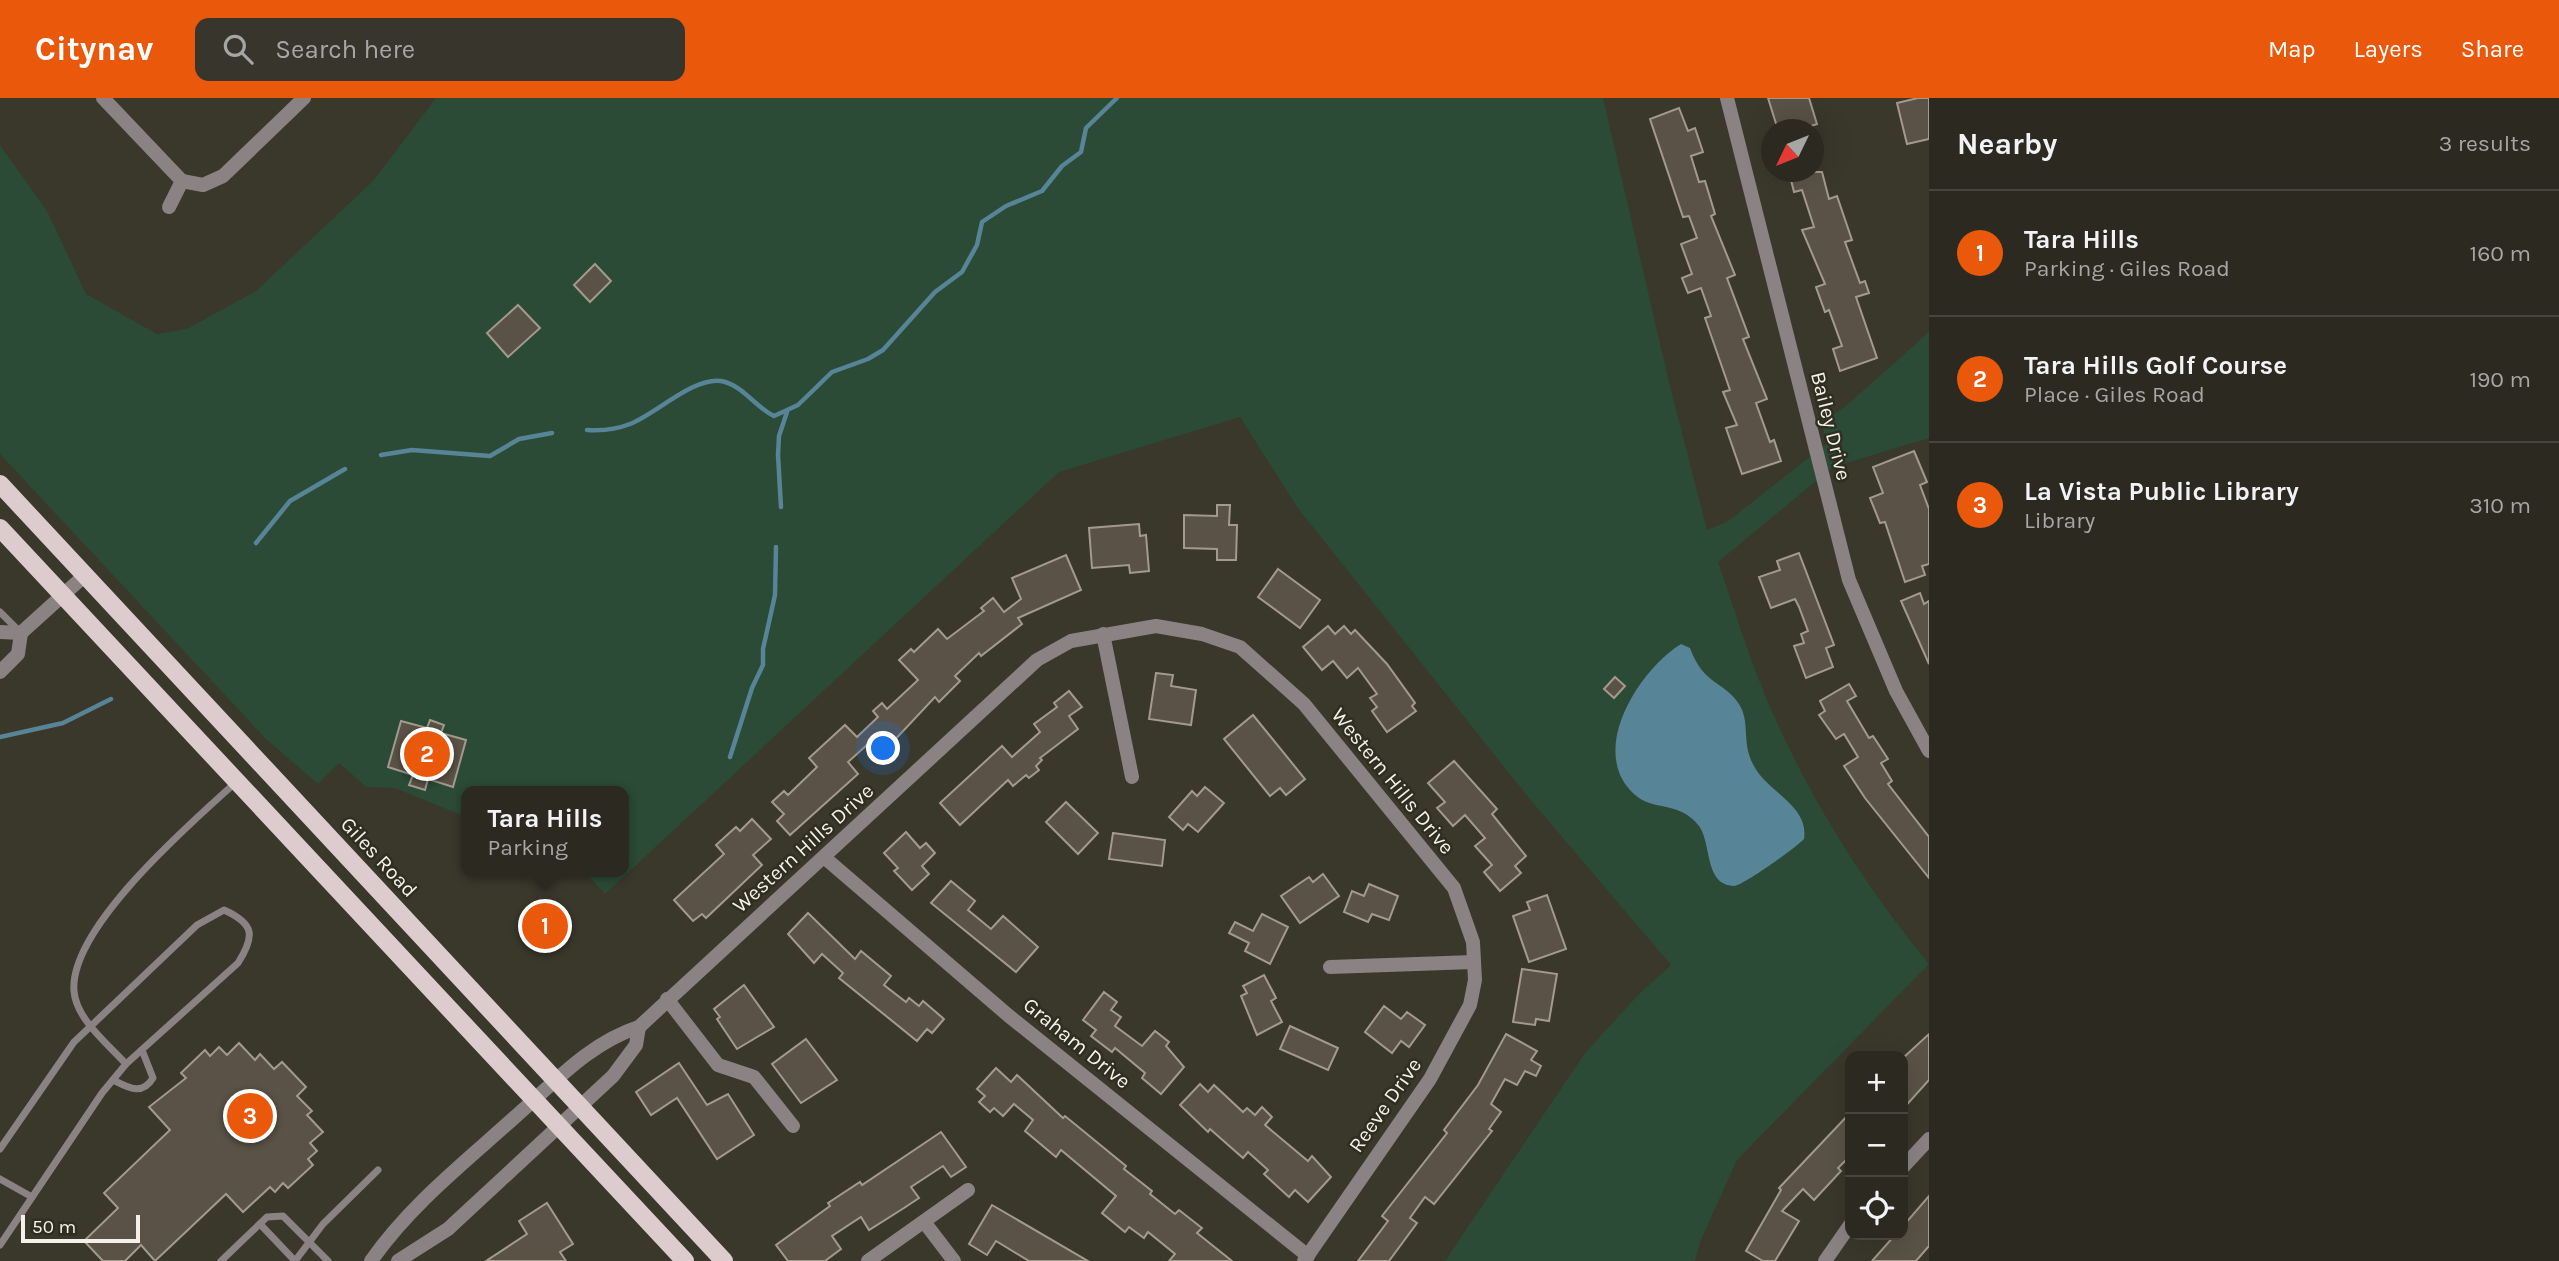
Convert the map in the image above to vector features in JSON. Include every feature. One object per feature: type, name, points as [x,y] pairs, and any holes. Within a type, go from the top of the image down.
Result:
[{"type":"main road","name":"Giles Road","points":[[0,484],[724,1261]]},
{"type":"main road","points":[[0,528],[685,1261]]},
{"type":"street","points":[[103,98],[182,181],[203,185],[223,176],[304,98]]},
{"type":"street","name":"Bailey Drive","points":[[1727,98],[1849,580],[1896,691],[1929,751]]},
{"type":"street","points":[[169,207],[182,181]]},
{"type":"street","points":[[0,672],[18,654],[21,633],[84,576]]},
{"type":"street","name":"Western Hills Drive","points":[[371,1261],[402,1220],[556,1079],[616,1034],[639,1027],[1037,660],[1071,641],[1156,626],[1202,634],[1240,647],[1273,673],[1304,704],[1454,888],[1469,929],[1474,962]]},
{"type":"street","points":[[0,632],[21,633]]},
{"type":"street","points":[[1102,634],[1132,777]]},
{"type":"street","name":"Graham Drive","points":[[825,858],[1009,1016],[1306,1258]]},
{"type":"street","points":[[1330,967],[1474,962]]},
{"type":"street","name":"Reeve Drive","points":[[1306,1258],[1458,1034],[1470,1005],[1474,962]]},
{"type":"street","points":[[667,999],[718,1065],[754,1077],[793,1126]]},
{"type":"street","name":"Western Hills Drive","points":[[398,1261],[448,1228],[580,1106],[623,1064],[636,1045],[639,1027]]},
{"type":"street","points":[[1908,1162],[1929,1139]]},
{"type":"street","points":[[868,1261],[968,1190]]},
{"type":"street","points":[[925,1223],[954,1261]]},
{"type":"street","points":[[1825,1261],[1845,1232]]},
{"type":"lane","points":[[0,612],[21,633]]},
{"type":"lane","points":[[126,1064],[81,1013],[74,990],[83,954],[111,907],[167,847],[236,781]]},
{"type":"lane","points":[[0,1149],[75,1042],[92,1025],[197,925],[224,910],[241,918],[250,930],[248,946],[238,963],[126,1064],[0,1245]]},
{"type":"lane","points":[[113,1080],[131,1089],[140,1090],[148,1086],[153,1078],[142,1050]]},
{"type":"lane","points":[[260,1224],[295,1261],[308,1241],[378,1170]]},
{"type":"lane","points":[[0,1178],[32,1197]]},
{"type":"lane","points":[[220,1261],[267,1217],[283,1216],[328,1261]]},
{"type":"green space","points":[[436,98],[1603,98],[1668,378],[1707,530],[1727,522],[1826,444],[1822,422],[1846,406],[1929,332],[1929,438],[1833,467],[1718,562],[1763,691],[1804,777],[1861,873],[1929,964],[1737,1160],[1700,1242],[1695,1261],[1445,1261],[1585,1053],[1638,995],[1671,965],[1528,797],[1297,507],[1240,417],[1059,472],[629,872],[629,786],[461,786],[461,815],[395,788],[366,787],[339,763],[318,784],[266,739],[0,454],[0,145],[47,211],[86,294],[157,334],[187,329],[256,291],[374,180]]},
{"type":"green space","points":[[590,877],[623,877],[605,894]]},
{"type":"water","points":[[1681,644],[1690,648],[1707,676],[1727,690],[1739,704],[1745,720],[1748,752],[1757,771],[1796,810],[1804,828],[1804,839],[1781,858],[1739,885],[1724,884],[1718,879],[1710,862],[1703,834],[1691,818],[1675,809],[1649,803],[1634,794],[1621,776],[1616,756],[1617,734],[1635,692],[1649,672]]},
{"type":"building","points":[[1768,98],[1809,98],[1815,119],[1775,119]]},
{"type":"building","points":[[1929,98],[1929,139],[1907,144],[1897,103]]},
{"type":"building","points":[[1679,108],[1688,131],[1695,128],[1703,152],[1691,156],[1699,182],[1705,181],[1715,214],[1711,216],[1735,275],[1727,278],[1749,337],[1743,339],[1767,399],[1756,403],[1770,442],[1774,440],[1781,461],[1742,474],[1726,428],[1737,425],[1723,392],[1730,390],[1705,318],[1711,316],[1701,288],[1688,293],[1682,278],[1692,274],[1681,244],[1697,238],[1689,216],[1683,217],[1650,119]]},
{"type":"building","points":[[1824,180],[1829,199],[1837,196],[1852,240],[1845,242],[1860,283],[1865,281],[1869,293],[1856,297],[1877,358],[1840,371],[1833,349],[1842,346],[1829,310],[1825,312],[1816,287],[1825,284],[1802,230],[1814,227],[1802,190],[1794,192],[1792,182],[1824,182]]},
{"type":"building","points":[[595,264],[611,281],[590,302],[574,285]]},
{"type":"building","points":[[518,305],[540,328],[508,357],[487,333]]},
{"type":"building","points":[[1914,451],[1927,482],[1920,485],[1929,509],[1929,564],[1922,566],[1925,575],[1905,582],[1885,522],[1880,523],[1870,498],[1883,493],[1873,467]]},
{"type":"building","points":[[1217,505],[1230,505],[1229,525],[1237,525],[1236,560],[1217,560],[1217,549],[1184,548],[1184,515],[1217,516]]},
{"type":"building","points":[[1139,524],[1140,536],[1146,535],[1149,571],[1130,573],[1129,565],[1092,568],[1089,528]]},
{"type":"building","points":[[1799,553],[1834,645],[1826,648],[1833,667],[1806,678],[1794,646],[1804,643],[1801,634],[1808,631],[1799,607],[1795,599],[1771,608],[1759,577],[1780,570],[1777,561]]},
{"type":"building","points":[[1066,555],[1081,590],[1018,618],[1022,624],[981,656],[979,653],[955,676],[960,681],[939,702],[935,697],[889,746],[878,735],[848,762],[858,774],[790,835],[777,821],[784,814],[772,802],[784,791],[788,795],[817,767],[809,758],[845,725],[857,737],[878,717],[873,711],[882,703],[887,709],[918,680],[899,660],[911,649],[914,652],[938,629],[947,639],[984,611],[981,608],[993,598],[1004,612],[1021,599],[1012,578]]},
{"type":"building","points":[[1278,569],[1320,600],[1300,628],[1258,597]]},
{"type":"building","points":[[1920,593],[1924,604],[1929,601],[1929,664],[1901,601]]},
{"type":"building","points":[[1328,626],[1335,634],[1344,626],[1351,634],[1355,630],[1387,664],[1415,703],[1412,706],[1416,711],[1387,732],[1372,711],[1377,707],[1370,698],[1377,694],[1358,668],[1347,678],[1333,661],[1322,670],[1303,647]]},
{"type":"building","points":[[1156,673],[1173,675],[1171,686],[1196,690],[1191,725],[1149,719]]},
{"type":"building","points":[[1615,677],[1625,686],[1614,698],[1604,689]]},
{"type":"building","points":[[1849,684],[1856,696],[1847,701],[1869,738],[1873,736],[1888,759],[1881,763],[1892,781],[1888,784],[1929,837],[1929,878],[1865,798],[1844,766],[1858,757],[1844,734],[1836,739],[1819,715],[1825,711],[1820,701]]},
{"type":"building","points":[[1069,691],[1082,707],[1069,716],[1078,729],[1040,758],[1042,760],[1036,766],[1039,770],[1029,778],[1026,775],[1013,786],[1008,780],[960,825],[940,803],[1002,746],[1012,757],[1040,732],[1034,724],[1057,707],[1054,703]]},
{"type":"building","points":[[1253,715],[1305,779],[1286,795],[1280,788],[1270,796],[1224,739]]},
{"type":"building","points":[[430,720],[444,725],[441,733],[466,740],[453,787],[428,779],[425,790],[409,785],[413,775],[388,767],[401,721],[427,728]]},
{"type":"building","points":[[1454,761],[1497,809],[1492,814],[1526,856],[1515,866],[1521,873],[1500,891],[1484,872],[1492,865],[1475,846],[1485,838],[1465,815],[1453,826],[1437,808],[1445,802],[1428,783]]},
{"type":"building","points":[[1205,787],[1224,803],[1198,832],[1188,824],[1183,830],[1169,817],[1192,791],[1197,796]]},
{"type":"building","points":[[1066,802],[1098,833],[1078,854],[1046,822]]},
{"type":"building","points":[[752,819],[771,839],[753,855],[762,865],[706,918],[702,914],[693,921],[674,900],[724,854],[716,845],[736,827],[740,831]]},
{"type":"building","points":[[906,832],[920,848],[926,843],[935,853],[922,866],[929,874],[912,890],[894,871],[898,868],[884,853]]},
{"type":"building","points":[[1113,833],[1165,840],[1162,866],[1109,859]]},
{"type":"building","points":[[1323,874],[1339,896],[1300,923],[1281,896],[1309,877],[1313,882]]},
{"type":"building","points":[[951,881],[975,901],[968,910],[991,929],[1003,916],[1038,947],[1016,972],[931,903]]},
{"type":"building","points":[[1369,884],[1398,896],[1389,920],[1372,914],[1368,922],[1344,912],[1352,891],[1364,896]]},
{"type":"building","points":[[1547,895],[1566,949],[1529,962],[1513,916],[1530,910],[1527,902]]},
{"type":"building","points":[[808,913],[855,959],[861,951],[891,976],[884,985],[906,1002],[909,998],[919,1006],[923,1001],[944,1019],[932,1033],[927,1029],[917,1041],[839,978],[843,973],[822,954],[814,963],[788,934]]},
{"type":"building","points":[[1262,914],[1288,927],[1270,964],[1245,951],[1249,943],[1229,933],[1235,922],[1253,931]]},
{"type":"building","points":[[1522,969],[1557,974],[1549,1021],[1536,1019],[1535,1025],[1513,1022]]},
{"type":"building","points":[[1264,975],[1276,998],[1271,1001],[1282,1022],[1257,1035],[1241,996],[1247,993],[1243,986]]},
{"type":"building","points":[[744,985],[774,1027],[737,1049],[717,1019],[720,1017],[714,1009]]},
{"type":"building","points":[[1104,992],[1117,1002],[1111,1010],[1121,1017],[1115,1026],[1142,1046],[1155,1031],[1169,1042],[1166,1046],[1184,1067],[1161,1094],[1142,1078],[1145,1073],[1115,1048],[1112,1052],[1091,1036],[1096,1030],[1083,1020]]},
{"type":"building","points":[[1384,1006],[1401,1019],[1407,1012],[1425,1025],[1409,1047],[1401,1041],[1392,1053],[1365,1032]]},
{"type":"building","points":[[1290,1026],[1338,1048],[1328,1070],[1280,1049]]},
{"type":"building","points":[[1506,1034],[1537,1051],[1531,1060],[1541,1066],[1536,1076],[1525,1071],[1517,1085],[1505,1079],[1491,1104],[1501,1112],[1489,1129],[1492,1131],[1434,1204],[1425,1197],[1410,1218],[1417,1223],[1389,1261],[1358,1261],[1388,1221],[1382,1216],[1447,1133],[1444,1130],[1478,1085]]},
{"type":"building","points":[[1929,1034],[1929,1080],[1908,1103],[1908,1053]]},
{"type":"building","points":[[806,1039],[837,1080],[801,1103],[772,1064]]},
{"type":"building","points":[[239,1043],[255,1060],[260,1054],[274,1069],[282,1062],[306,1087],[297,1096],[312,1111],[307,1115],[323,1132],[310,1143],[317,1151],[308,1159],[313,1165],[288,1188],[283,1183],[275,1192],[270,1187],[243,1212],[226,1194],[155,1261],[141,1245],[125,1261],[103,1261],[84,1241],[118,1208],[104,1193],[170,1130],[149,1107],[186,1078],[181,1073],[205,1050],[210,1056],[219,1047],[227,1055]]},
{"type":"building","points":[[679,1063],[707,1105],[728,1094],[754,1135],[717,1159],[677,1098],[651,1115],[636,1092]]},
{"type":"building","points":[[996,1068],[1011,1082],[1017,1075],[1063,1118],[1065,1116],[1126,1166],[1124,1169],[1152,1191],[1150,1194],[1175,1214],[1179,1210],[1202,1228],[1197,1233],[1232,1261],[1169,1261],[1175,1254],[1148,1232],[1144,1238],[1129,1227],[1125,1232],[1102,1213],[1116,1196],[1061,1150],[1056,1157],[1025,1131],[1033,1120],[1014,1104],[1003,1116],[994,1108],[990,1112],[979,1102],[985,1096],[977,1089]]},
{"type":"building","points":[[1200,1084],[1208,1092],[1214,1085],[1243,1112],[1247,1108],[1255,1115],[1262,1107],[1272,1117],[1265,1125],[1308,1161],[1312,1156],[1331,1177],[1308,1202],[1295,1190],[1289,1197],[1264,1174],[1268,1170],[1248,1152],[1243,1158],[1210,1129],[1208,1132],[1180,1105]]},
{"type":"building","points":[[1845,1118],[1845,1161],[1838,1168],[1841,1171],[1814,1200],[1803,1189],[1782,1211],[1799,1221],[1775,1261],[1763,1261],[1746,1251],[1781,1190],[1779,1188]]},
{"type":"building","points":[[941,1132],[966,1167],[951,1177],[943,1166],[911,1187],[919,1198],[869,1230],[861,1217],[832,1236],[841,1249],[825,1261],[788,1261],[776,1245],[830,1206],[828,1203],[860,1182],[862,1185]]},
{"type":"building","points":[[1929,1196],[1929,1246],[1916,1261],[1872,1261],[1891,1240],[1908,1240],[1908,1220]]},
{"type":"building","points":[[547,1203],[573,1244],[560,1252],[566,1261],[486,1261],[527,1234],[519,1221]]},
{"type":"building","points":[[992,1205],[1088,1261],[1029,1261],[996,1241],[987,1255],[969,1244]]},
{"type":"waterway","points":[[587,430],[609,430],[630,424],[687,390],[710,381],[729,383],[774,416],[798,405],[832,372],[868,359],[883,350],[935,292],[962,272],[977,245],[982,222],[1006,206],[1042,191],[1062,166],[1081,152],[1086,128],[1117,98]]},
{"type":"waterway","points":[[781,507],[779,436],[787,412]]},
{"type":"waterway","points":[[381,455],[412,450],[490,456],[519,439],[552,433]]},
{"type":"waterway","points":[[256,543],[290,501],[345,469]]},
{"type":"waterway","points":[[730,757],[752,688],[763,665],[763,649],[775,595],[776,547]]},
{"type":"waterway","points":[[0,737],[63,723],[111,699]]},
{"type":"place","name":"Tara Hills Golf Course","points":[[427,754]]},
{"type":"place","name":"Tara Hills","points":[[545,926]]},
{"type":"place","name":"La Vista Public Library","points":[[250,1116]]}]
